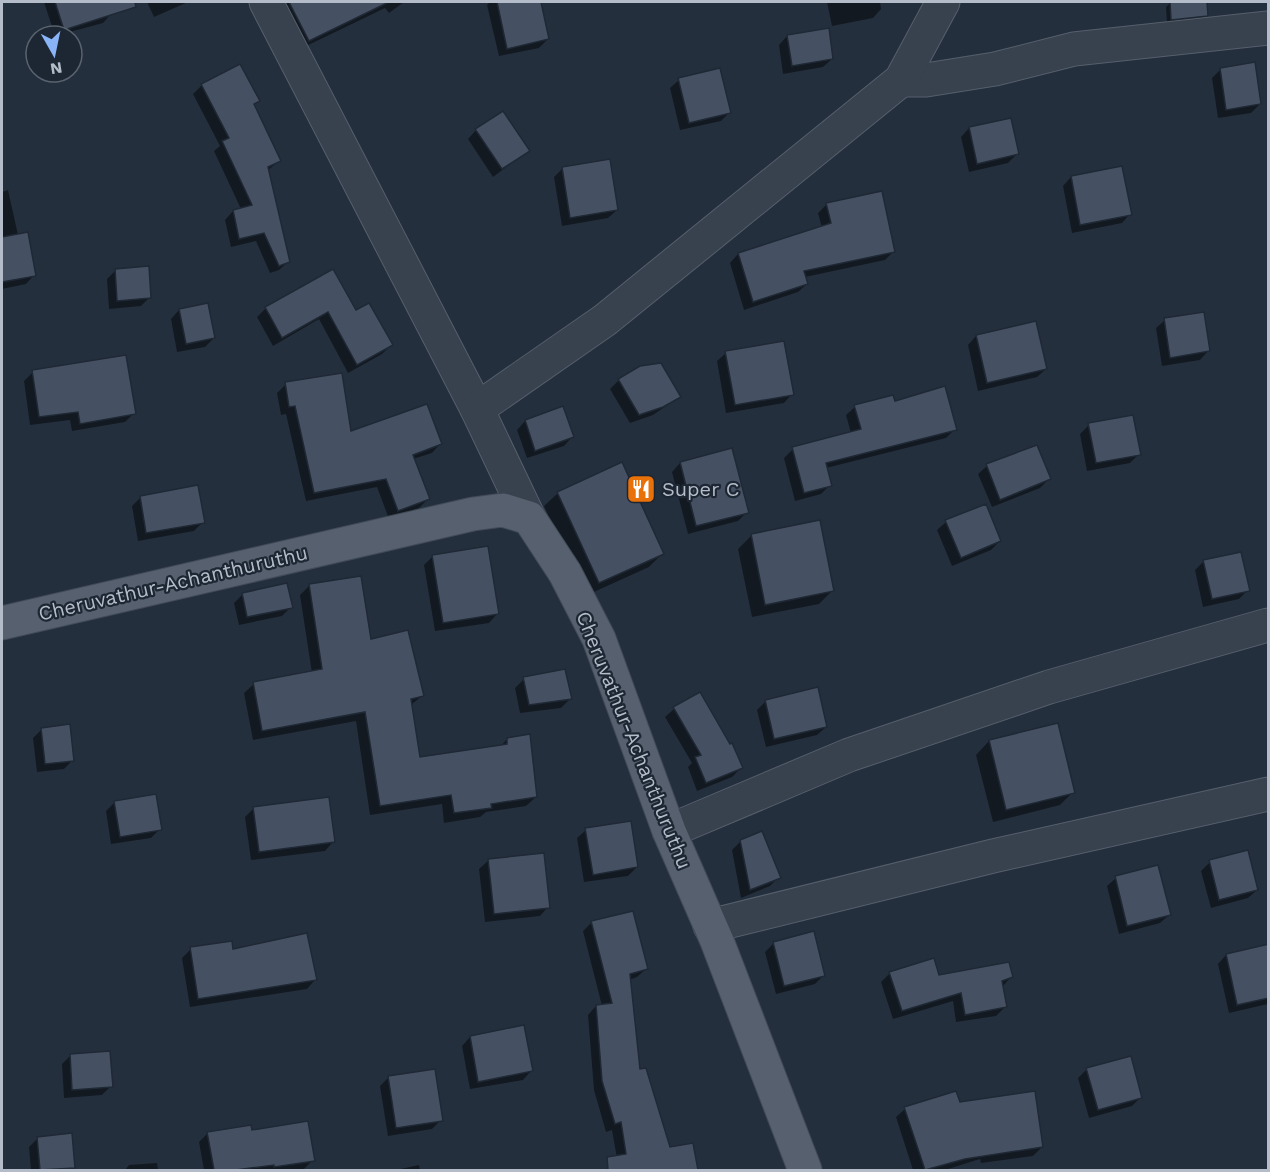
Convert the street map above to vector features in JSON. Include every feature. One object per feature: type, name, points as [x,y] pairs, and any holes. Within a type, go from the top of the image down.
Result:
[{"type":"main road","name":"Cheruvathur-Achanthuruthu","points":[[2,623],[473,514],[504,510],[529,518],[565,573],[598,639],[669,831],[710,926],[805,1170]]},
{"type":"street","points":[[266,2],[477,409],[529,518]]},
{"type":"street","points":[[477,409],[605,320],[901,80],[943,2]]},
{"type":"street","points":[[901,80],[926,80],[995,69],[1074,50],[1269,27]]},
{"type":"street","points":[[669,831],[849,755],[1038,691],[1269,625]]},
{"type":"street","points":[[710,926],[993,856],[1269,794]]},
{"type":"building","points":[[55,2],[135,2],[136,7],[83,24],[62,24]]},
{"type":"building","points":[[289,2],[389,2],[309,41]]},
{"type":"building","points":[[497,2],[541,2],[549,39],[507,49]]},
{"type":"building","points":[[1170,2],[1207,2],[1208,16],[1171,20]]},
{"type":"building","points":[[829,28],[833,59],[792,66],[787,35]]},
{"type":"building","points":[[1255,62],[1261,104],[1226,110],[1220,68]]},
{"type":"building","points":[[240,64],[260,101],[254,104],[281,161],[268,167],[290,262],[279,266],[264,233],[239,239],[233,210],[252,205],[222,141],[229,138],[201,84]]},
{"type":"building","points":[[720,68],[731,113],[689,123],[678,78]]},
{"type":"building","points":[[503,111],[530,151],[502,169],[475,129]]},
{"type":"building","points":[[1011,118],[1019,154],[977,164],[969,127]]},
{"type":"building","points":[[610,159],[618,210],[570,218],[562,167]]},
{"type":"building","points":[[1122,166],[1132,215],[1080,225],[1071,176]]},
{"type":"building","points":[[882,191],[895,252],[804,271],[808,284],[753,302],[738,253],[831,223],[826,203]]},
{"type":"building","points":[[28,232],[36,276],[2,282],[2,237]]},
{"type":"building","points":[[149,266],[151,298],[117,301],[115,269]]},
{"type":"building","points":[[333,269],[356,310],[369,303],[393,345],[357,365],[328,312],[282,338],[265,307]]},
{"type":"building","points":[[208,303],[215,338],[186,344],[179,309]]},
{"type":"building","points":[[1204,312],[1210,351],[1170,358],[1164,318]]},
{"type":"building","points":[[1036,321],[1047,369],[987,383],[976,335]]},
{"type":"building","points":[[784,341],[794,395],[735,405],[725,351]]},
{"type":"building","points":[[126,355],[136,414],[80,424],[78,412],[39,417],[32,370]]},
{"type":"building","points":[[661,363],[681,397],[663,407],[639,415],[618,379],[640,366]]},
{"type":"building","points":[[342,373],[351,431],[427,404],[442,444],[413,455],[430,499],[398,511],[386,479],[314,493],[295,406],[289,407],[285,382]]},
{"type":"building","points":[[945,386],[957,430],[826,463],[832,486],[804,493],[792,447],[861,429],[854,405],[893,395],[895,401]]},
{"type":"building","points":[[563,406],[574,437],[535,451],[525,420]]},
{"type":"building","points":[[1133,415],[1141,455],[1096,463],[1088,423]]},
{"type":"building","points":[[1037,445],[1051,479],[1000,500],[986,464]]},
{"type":"building","points":[[732,448],[749,513],[696,526],[680,462]]},
{"type":"building","points":[[622,462],[664,554],[599,583],[557,492]]},
{"type":"building","points":[[198,485],[205,523],[146,533],[140,496]]},
{"type":"building","points":[[986,504],[1001,541],[961,558],[945,520]]},
{"type":"building","points":[[820,520],[834,591],[765,605],[751,534]]},
{"type":"building","points":[[488,546],[499,614],[443,623],[432,555]]},
{"type":"building","points":[[1241,552],[1250,591],[1212,599],[1203,560]]},
{"type":"building","points":[[361,576],[371,639],[408,630],[424,696],[411,699],[420,757],[507,744],[507,738],[530,734],[537,797],[491,804],[492,808],[454,813],[451,795],[380,806],[365,712],[262,731],[253,682],[322,669],[309,584]]},
{"type":"building","points":[[287,583],[293,608],[247,617],[242,593]]},
{"type":"building","points":[[565,669],[572,699],[529,705],[523,677]]},
{"type":"building","points":[[818,687],[827,727],[774,739],[765,700]]},
{"type":"building","points":[[700,692],[730,744],[732,743],[743,768],[706,783],[695,757],[701,755],[673,707]]},
{"type":"building","points":[[1058,723],[1075,793],[1006,810],[989,740]]},
{"type":"building","points":[[70,724],[74,761],[45,764],[41,728]]},
{"type":"building","points":[[156,794],[162,830],[120,837],[114,801]]},
{"type":"building","points":[[329,797],[335,842],[259,852],[253,807]]},
{"type":"building","points":[[631,821],[638,867],[593,875],[585,828]]},
{"type":"building","points":[[762,831],[781,878],[750,890],[740,840]]},
{"type":"building","points":[[1248,850],[1258,890],[1219,900],[1209,860]]},
{"type":"building","points":[[544,853],[550,908],[494,914],[488,859]]},
{"type":"building","points":[[1158,865],[1171,915],[1127,926],[1115,876]]},
{"type":"building","points":[[633,911],[648,969],[630,974],[640,1069],[646,1068],[670,1147],[693,1143],[698,1170],[608,1170],[607,1157],[626,1154],[621,1122],[615,1124],[602,1081],[596,1005],[612,1003],[591,921]]},
{"type":"building","points":[[814,931],[825,976],[784,986],[773,942]]},
{"type":"building","points":[[307,933],[317,980],[198,999],[190,947],[232,941],[233,949]]},
{"type":"building","points":[[1269,944],[1269,998],[1237,1005],[1226,954]]},
{"type":"building","points":[[934,958],[939,975],[1009,962],[1013,977],[1002,981],[1007,1007],[965,1015],[961,993],[902,1011],[889,972]]},
{"type":"building","points":[[524,1025],[533,1071],[478,1082],[470,1036]]},
{"type":"building","points":[[110,1051],[113,1087],[72,1090],[70,1054]]},
{"type":"building","points":[[1131,1056],[1142,1098],[1098,1110],[1086,1068]]},
{"type":"building","points":[[435,1069],[443,1121],[396,1128],[388,1076]]},
{"type":"building","points":[[956,1091],[960,1102],[1035,1091],[1043,1147],[965,1159],[925,1170],[904,1107]]},
{"type":"building","points":[[308,1121],[315,1161],[274,1167],[274,1165],[236,1170],[214,1170],[207,1132],[251,1125],[252,1130]]},
{"type":"building","points":[[72,1133],[75,1168],[40,1170],[37,1137]]},
{"type":"place","name":"Super C","points":[[641,489]]}]
